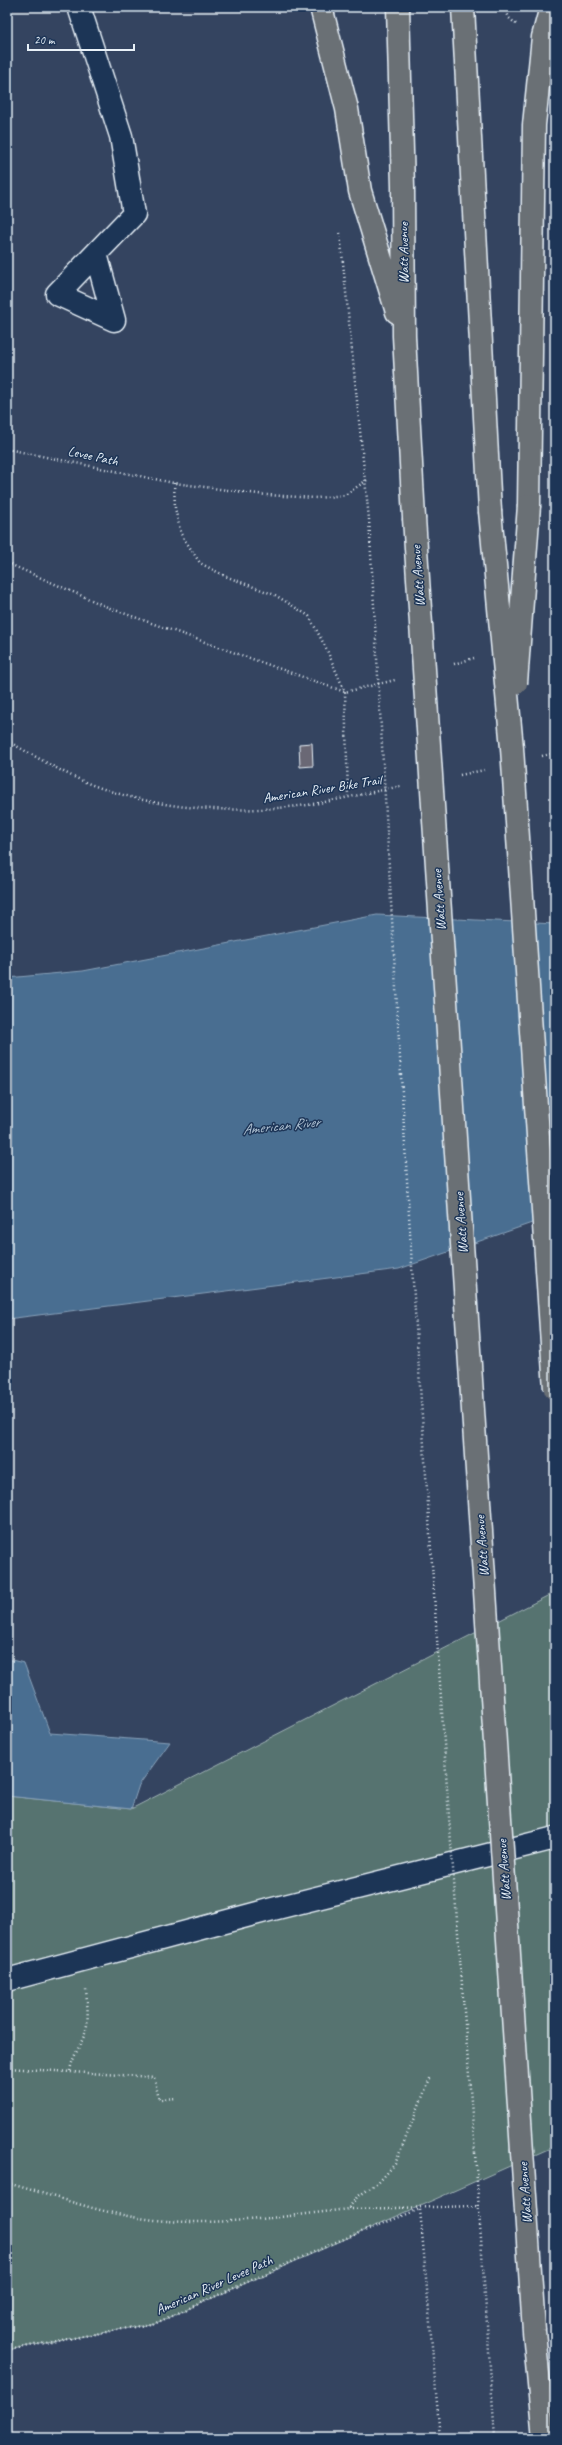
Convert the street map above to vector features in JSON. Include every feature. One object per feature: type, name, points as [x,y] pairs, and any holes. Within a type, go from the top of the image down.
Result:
[{"type":"main road","points":[[321,7],[347,109],[360,191],[404,336]]},
{"type":"main road","name":"Watt Avenue","points":[[398,7],[403,186],[404,336],[414,518],[534,2331],[544,2438]]},
{"type":"main road","points":[[463,7],[490,511],[512,748],[555,1389]]},
{"type":"main road","points":[[512,748],[529,506],[534,125],[543,37],[551,7]]},
{"type":"main road","points":[[532,2438],[534,2331]]},
{"type":"street","points":[[79,7],[121,136],[134,214],[96,254]]},
{"type":"street","points":[[7,1980],[262,1912],[555,1838]]},
{"type":"path","points":[[339,226],[367,480],[412,1275],[449,1809],[480,2206],[495,2438]]},
{"type":"path","name":"Levee Path","points":[[7,449],[174,483],[266,495],[317,498],[345,495],[367,480]]},
{"type":"path","points":[[174,483],[175,508],[181,534],[200,563],[224,576],[276,595],[309,616],[326,648],[345,692],[348,796]]},
{"type":"path","points":[[7,563],[112,609],[345,692]]},
{"type":"path","name":"American River Bike Trail","points":[[7,741],[89,784],[130,797],[168,805],[212,810],[261,810],[309,804],[405,786]]},
{"type":"path","points":[[540,757],[555,753]]},
{"type":"path","points":[[456,776],[486,769]]},
{"type":"path","points":[[70,2071],[71,2062],[84,2036],[88,2018]]},
{"type":"path","points":[[7,2068],[154,2077],[159,2100],[177,2098]]},
{"type":"path","points":[[348,2208],[357,2197],[378,2183],[395,2164],[430,2076]]},
{"type":"path","points":[[7,2183],[91,2208],[139,2218],[198,2221],[348,2208],[480,2206]]},
{"type":"path","points":[[420,2208],[440,2438]]},
{"type":"path","name":"American River Levee Path","points":[[7,2350],[156,2323],[336,2242],[420,2208]]},
{"type":"green space","points":[[555,1592],[555,2146],[156,2323],[7,2350],[7,1796],[131,1809]]},
{"type":"water","name":"American River","points":[[377,915],[555,924],[555,1215],[399,1269],[7,1319],[7,978],[83,971]]},
{"type":"water","points":[[7,1659],[24,1663],[50,1733],[170,1742],[139,1785],[131,1809],[7,1796]]},
{"type":"building","points":[[312,743],[313,766],[300,767],[299,744]]}]
